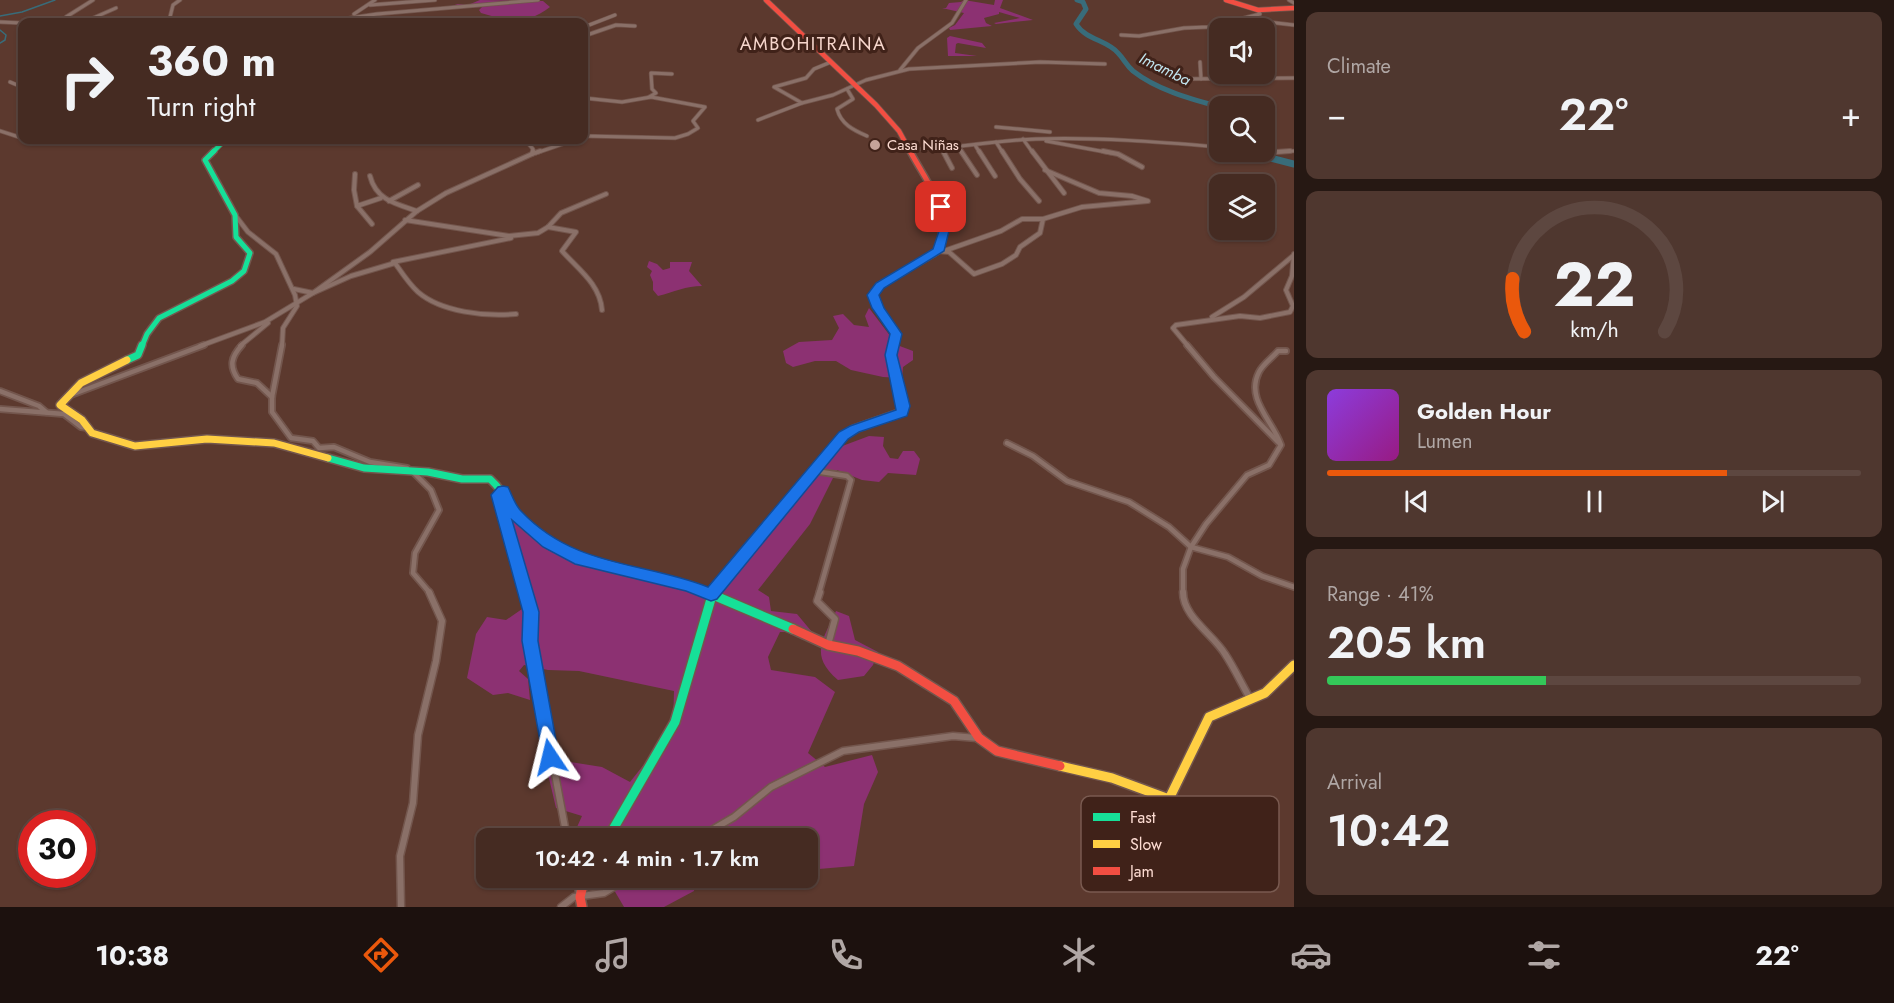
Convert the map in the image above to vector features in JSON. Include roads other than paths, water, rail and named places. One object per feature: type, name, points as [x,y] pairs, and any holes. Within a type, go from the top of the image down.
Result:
[{"type":"street","points":[[66,18],[93,0]]},
{"type":"street","points":[[172,18],[170,17],[173,5],[180,0]]},
{"type":"street","points":[[343,18],[370,5],[375,0]]},
{"type":"street","points":[[392,4],[395,0]]},
{"type":"street","points":[[343,18],[370,13],[499,5],[538,0]]},
{"type":"street","points":[[766,0],[889,118],[941,207],[944,231],[941,251]]},
{"type":"street","points":[[898,72],[915,50],[936,32],[954,22],[963,11],[966,0]]},
{"type":"street","points":[[1226,0],[1258,10],[1292,5]]},
{"type":"street","points":[[370,5],[435,1],[440,9]]},
{"type":"street","points":[[90,18],[116,8]]},
{"type":"street","points":[[1244,18],[1260,14],[1258,10]]},
{"type":"street","points":[[588,25],[615,15]]},
{"type":"street","points":[[0,22],[18,23]]},
{"type":"street","points":[[1275,24],[1294,25]]},
{"type":"street","points":[[588,35],[616,25],[635,26]]},
{"type":"street","points":[[1121,35],[1139,36],[1177,29],[1209,27]]},
{"type":"street","points":[[802,103],[774,87],[806,78],[814,69],[831,62]]},
{"type":"street","points":[[758,120],[847,89],[866,80],[898,72],[1040,62],[1106,64]]},
{"type":"street","points":[[1200,62],[1201,80]]},
{"type":"street","points":[[588,98],[622,102],[646,98],[656,93],[652,89],[651,73],[672,74]]},
{"type":"street","points":[[1175,79],[1294,78]]},
{"type":"street","points":[[10,82],[18,85]]},
{"type":"street","points":[[847,89],[853,99],[837,109],[838,117],[867,136]]},
{"type":"street","points":[[588,136],[646,139],[690,135],[698,128],[693,121],[705,107],[646,98]]},
{"type":"street","points":[[996,127],[1050,132]]},
{"type":"street","points":[[0,130],[18,137]]},
{"type":"street","points":[[908,149],[942,150],[1023,139],[1149,141],[1209,146]]},
{"type":"street","points":[[1023,139],[1064,193]]},
{"type":"street","points":[[1035,139],[1118,154],[1142,166]]},
{"type":"street","points":[[996,142],[1020,179],[1039,201]]},
{"type":"street","points":[[221,144],[205,160],[235,215],[248,232],[276,254],[294,289],[296,303],[292,315],[283,328],[272,397],[272,412],[291,438],[313,441],[319,448],[334,447],[370,462],[462,479],[490,479],[503,491],[514,514],[549,543],[581,560],[688,585],[731,601],[828,645],[858,651],[898,666],[954,701],[979,738],[997,751],[1112,778],[1161,796]]},
{"type":"street","points":[[529,144],[533,149],[532,154]]},
{"type":"street","points":[[62,398],[265,322],[313,293],[381,243],[405,220],[446,193],[532,154],[562,144]]},
{"type":"street","points":[[975,145],[994,176]]},
{"type":"street","points":[[959,148],[976,175]]},
{"type":"street","points":[[942,150],[952,168]]},
{"type":"street","points":[[1276,152],[1294,151]]},
{"type":"street","points":[[614,828],[675,722],[696,656],[711,594],[843,435],[902,412],[904,406],[891,355],[896,334],[878,308],[873,295],[880,285],[941,251],[1001,231],[1022,219],[1043,219],[1060,211],[1084,206],[1148,201],[1132,196],[1099,193],[1046,170]]},
{"type":"street","points":[[356,174],[354,190],[357,206],[372,224]]},
{"type":"street","points":[[370,176],[372,190],[381,198],[417,211]]},
{"type":"street","points":[[389,201],[418,185]]},
{"type":"street","points":[[391,264],[395,260],[532,233],[548,227],[561,213],[606,194]]},
{"type":"street","points":[[357,206],[381,198]]},
{"type":"street","points":[[235,215],[236,237],[250,252],[244,271],[232,281],[159,318],[147,334],[138,355],[73,388],[62,398],[60,405],[79,415],[92,433],[135,446],[207,439],[274,443],[364,468],[428,472]]},
{"type":"street","points":[[941,251],[949,252],[974,274],[1002,264],[1016,255],[1020,247],[1040,232],[1043,219]]},
{"type":"street","points":[[405,220],[499,235],[532,233]]},
{"type":"street","points":[[548,227],[576,232],[562,251],[598,293],[603,303],[602,310]]},
{"type":"street","points":[[1203,320],[1236,304],[1294,254]]},
{"type":"street","points":[[1281,445],[1214,377],[1173,328],[1176,325],[1203,320],[1245,315],[1260,318],[1290,312],[1293,306],[1286,290],[1292,276],[1294,254]]},
{"type":"street","points":[[294,289],[313,293],[351,276],[391,264],[397,265],[400,275],[420,295],[445,308],[494,315],[516,314]]},
{"type":"street","points":[[272,397],[257,384],[238,379],[230,367],[230,359],[236,351],[282,312]]},
{"type":"street","points":[[1281,445],[1261,411],[1256,388],[1258,372],[1278,351],[1286,351]]},
{"type":"street","points":[[0,391],[39,406],[46,412]]},
{"type":"street","points":[[0,409],[64,414],[81,427],[90,428]]},
{"type":"street","points":[[1007,443],[1033,456],[1068,481],[1130,502],[1169,527],[1191,548],[1228,557],[1262,576],[1294,587]]},
{"type":"street","points":[[1251,700],[1224,652],[1196,621],[1183,598],[1183,569],[1191,548],[1206,524],[1247,475],[1269,465],[1281,445]]},
{"type":"street","points":[[815,471],[847,476],[851,480],[817,602],[834,619],[828,645]]},
{"type":"street","points":[[401,907],[400,856],[413,803],[418,735],[436,661],[441,621],[428,589],[413,573],[416,553],[439,510],[431,490],[413,472]]},
{"type":"street","points":[[503,491],[498,495],[531,612],[530,641],[565,828]]},
{"type":"street","points":[[1170,796],[1209,717],[1265,693],[1294,665]]},
{"type":"street","points":[[715,828],[734,817],[771,788],[843,751],[953,736],[979,738]]},
{"type":"street","points":[[578,888],[582,907]]},
{"type":"street","points":[[580,897],[582,888]]},
{"type":"street","points":[[561,907],[570,899],[604,893],[612,888]]},
{"type":"waterway","points":[[0,16],[22,12],[55,0]]},
{"type":"waterway","name":"Imamba","points":[[1077,0],[1083,2],[1086,9],[1076,24],[1085,33],[1113,49],[1133,71],[1163,89],[1209,104]]},
{"type":"waterway","points":[[0,30],[6,35],[5,40],[0,43]]},
{"type":"waterway","name":"Imamba","points":[[1275,159],[1294,164]]},
{"type":"place","name":"Casa Niñas","points":[[875,145]]},
{"type":"district","name":"AMBOHITRAINA","points":[[813,44]]}]
